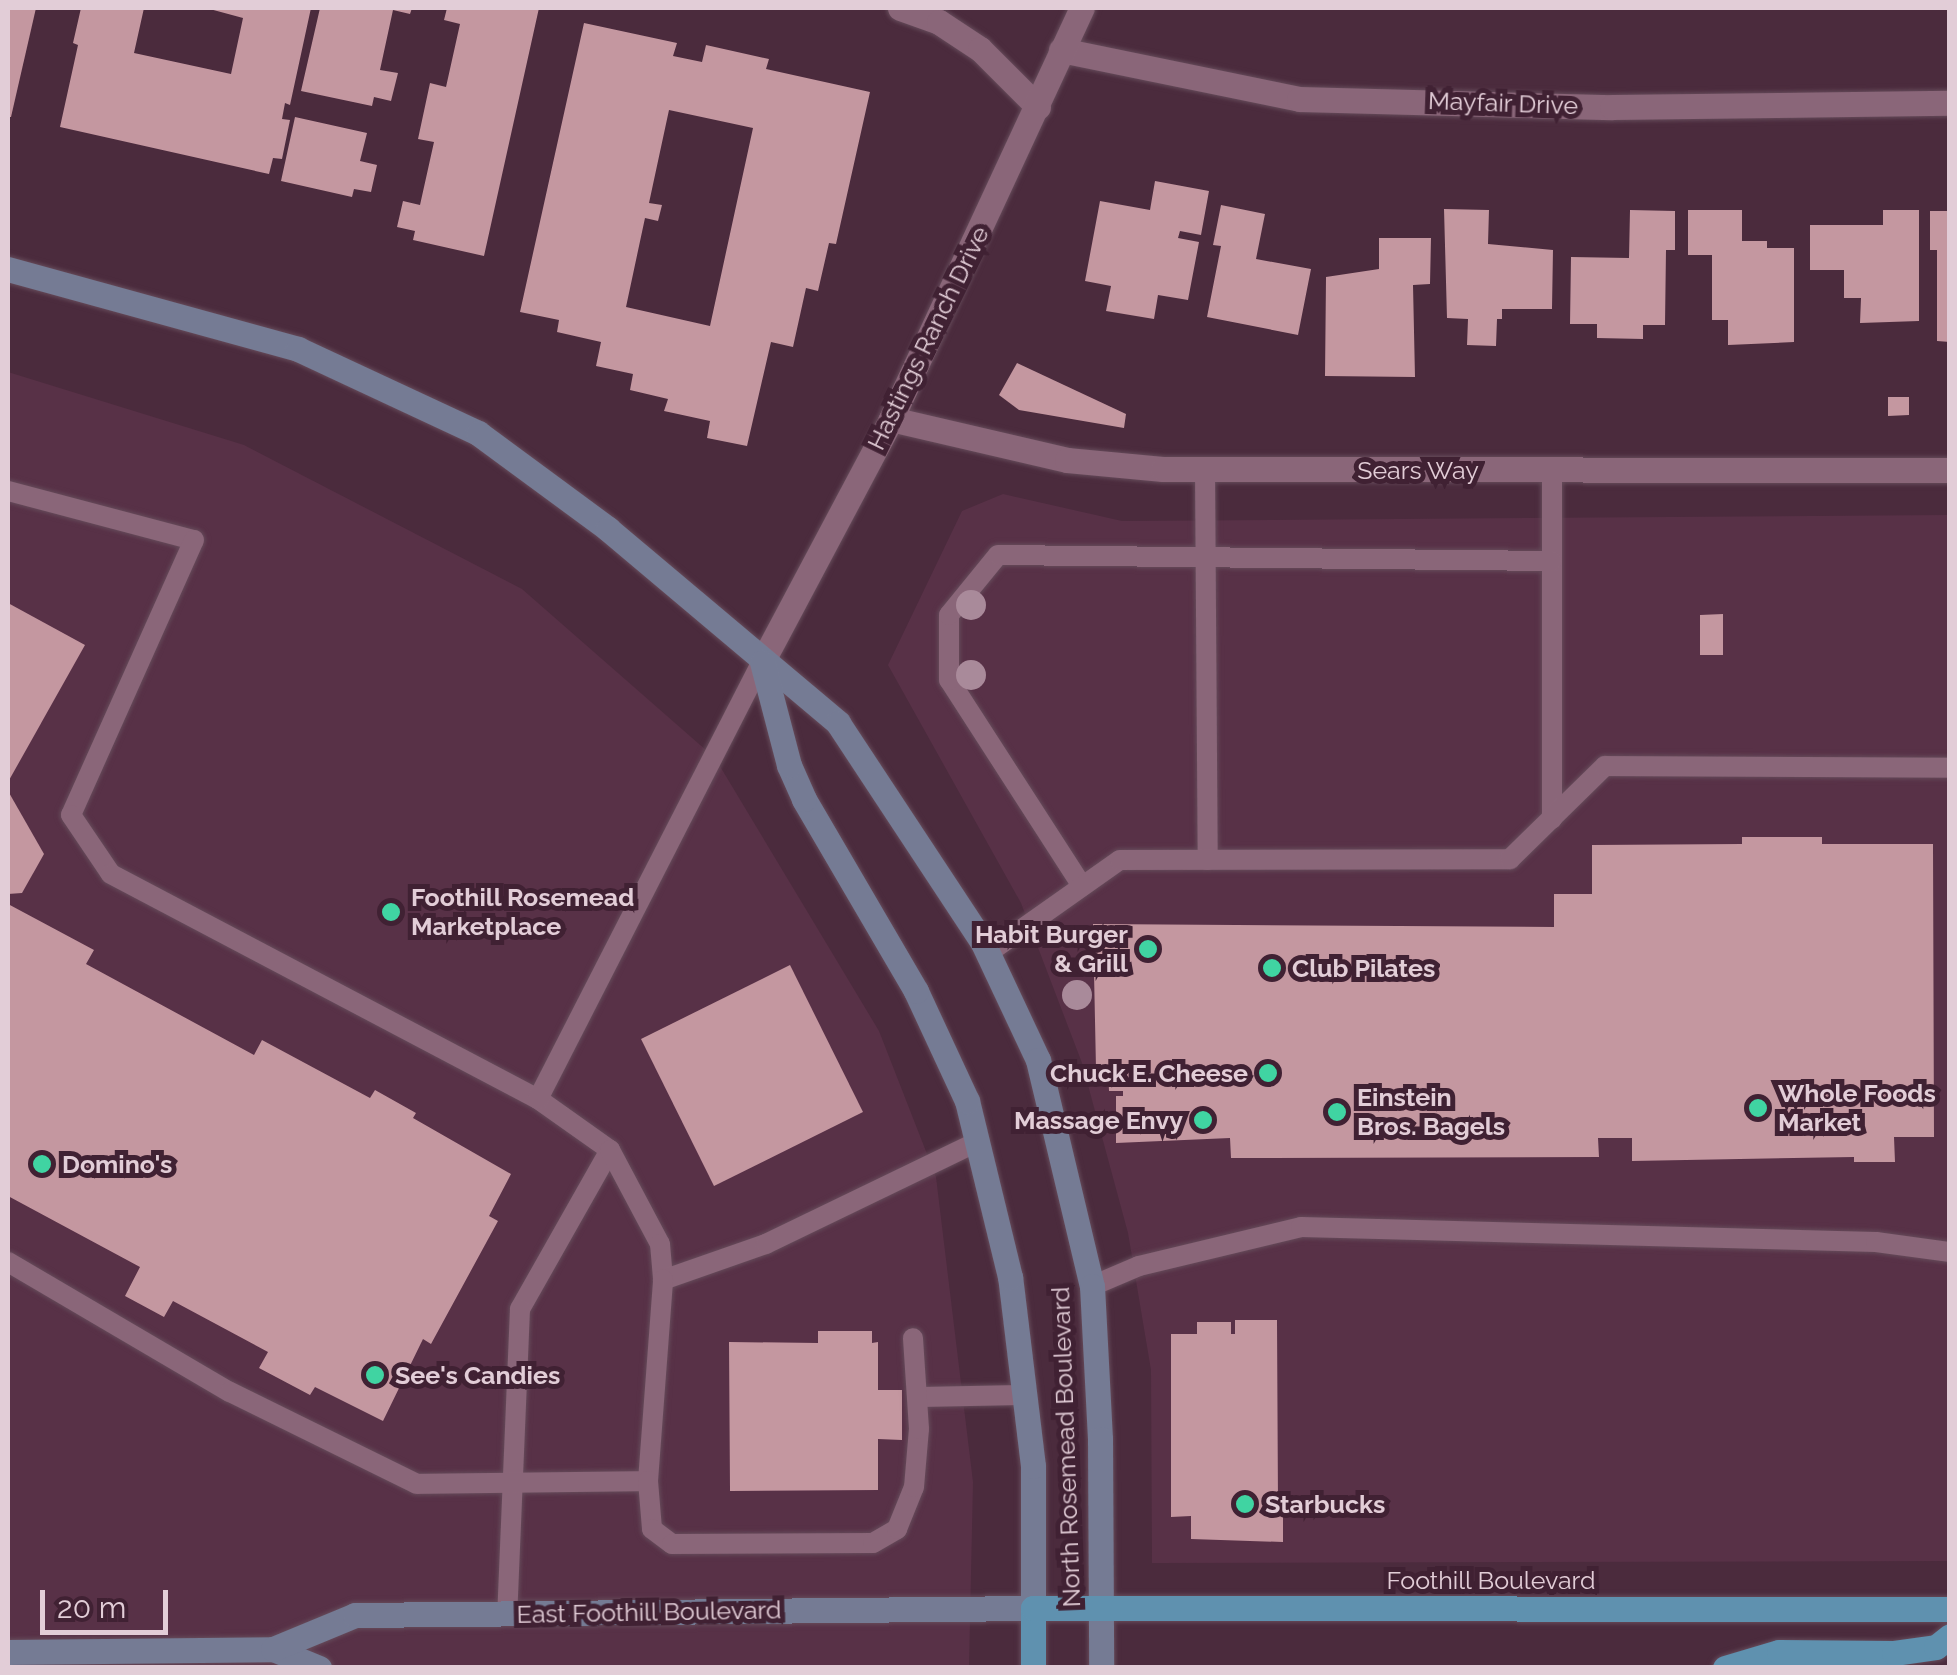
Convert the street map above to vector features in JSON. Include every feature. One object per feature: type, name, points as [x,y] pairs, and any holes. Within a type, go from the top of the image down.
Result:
[{"type":"main road","name":"North Rosemead Boulevard","points":[[8,269],[298,349],[478,433],[608,529],[838,723],[988,953],[1038,1060],[1092,1286],[1102,1668]]},
{"type":"main road","name":"North Rosemead Boulevard","points":[[762,662],[796,782],[916,991],[967,1102],[1010,1277],[1033,1466],[1033,1668]]},
{"type":"main road","name":"Foothill Boulevard","points":[[1033,1608],[1950,1608]]},
{"type":"main road","name":"East Foothill Boulevard","points":[[8,1652],[272,1649],[356,1615],[1033,1608]]},
{"type":"main road","points":[[1725,1668],[1778,1652],[1908,1651],[1936,1646],[1950,1636]]},
{"type":"main road","name":"East Foothill Boulevard","points":[[272,1649],[319,1668]]},
{"type":"street","points":[[900,8],[938,22],[980,50],[1038,106]]},
{"type":"street","name":"Hastings Ranch Drive","points":[[762,662],[891,419],[1082,8]]},
{"type":"street","name":"Mayfair Drive","points":[[1061,50],[1299,99],[1612,107],[1950,103]]},
{"type":"street","name":"Sears Way","points":[[891,419],[1067,460],[1205,469],[1950,470]]},
{"type":"lane","points":[[1205,469],[1208,860]]},
{"type":"lane","points":[[1552,471],[1552,819]]},
{"type":"lane","points":[[8,491],[194,540],[71,814],[112,874],[538,1099],[610,1150],[660,1244],[663,1280],[648,1481],[652,1528],[672,1544],[873,1543],[897,1529],[914,1488],[917,1397],[913,1338]]},
{"type":"lane","points":[[1082,886],[949,680],[949,615],[998,555],[1552,561]]},
{"type":"lane","points":[[538,1099],[762,662]]},
{"type":"lane","points":[[988,953],[1120,860],[1510,860],[1605,766],[1950,768]]},
{"type":"lane","points":[[663,1280],[766,1244],[977,1142]]},
{"type":"lane","points":[[507,1613],[520,1309],[610,1150]]},
{"type":"lane","points":[[1092,1286],[1139,1266],[1301,1226],[1876,1242],[1950,1252]]},
{"type":"lane","points":[[8,1262],[230,1392],[417,1484],[648,1481]]},
{"type":"lane","points":[[917,1397],[1024,1395]]},
{"type":"shaded area","name":"Foothill Rosemead Marketplace","points":[[8,372],[244,445],[522,589],[715,758],[879,1031],[936,1177],[973,1482],[969,1667],[8,1667]]},
{"type":"shaded area","points":[[1003,494],[1122,521],[1949,515],[1949,1561],[1152,1563],[1151,1370],[1128,1233],[1082,1063],[1021,903],[888,665],[962,511]]},
{"type":"building","points":[[8,8],[36,8],[11,117],[8,117]]},
{"type":"building","points":[[81,8],[144,8],[134,53],[231,74],[243,18],[206,8],[311,8],[290,105],[285,103],[282,119],[290,120],[282,159],[273,158],[269,174],[60,127],[78,45],[73,43]]},
{"type":"building","points":[[320,8],[412,8],[410,14],[393,10],[380,70],[398,73],[391,101],[374,97],[372,106],[301,91]]},
{"type":"building","points":[[447,8],[539,8],[484,256],[413,240],[415,231],[397,227],[403,201],[420,205],[434,142],[418,139],[430,83],[446,87],[460,24],[444,20]]},
{"type":"building","points":[[584,23],[677,43],[673,56],[702,62],[706,45],[769,59],[766,69],[870,92],[836,244],[829,243],[818,291],[806,288],[793,347],[771,342],[747,446],[707,438],[710,421],[664,411],[668,399],[630,390],[633,374],[596,366],[601,342],[557,332],[559,320],[520,312]],"holes":[[[669,110],[753,128],[710,326],[626,307],[645,218],[658,221],[662,205],[649,203]]]},
{"type":"building","points":[[295,117],[367,133],[360,161],[377,165],[371,192],[354,189],[352,197],[281,181]]},
{"type":"building","points":[[1155,181],[1209,191],[1201,235],[1180,231],[1178,238],[1199,242],[1188,300],[1158,295],[1154,319],[1106,311],[1111,286],[1085,281],[1100,201],[1150,210]]},
{"type":"building","points":[[1221,205],[1265,214],[1256,259],[1311,269],[1298,335],[1207,317],[1221,246],[1213,245]]},
{"type":"building","points":[[1444,209],[1489,210],[1488,244],[1553,250],[1552,309],[1502,309],[1502,319],[1497,319],[1496,346],[1467,345],[1468,319],[1447,318]]},
{"type":"building","points":[[1630,210],[1675,211],[1675,250],[1666,250],[1665,325],[1643,325],[1643,339],[1597,338],[1597,324],[1570,324],[1571,257],[1629,258]]},
{"type":"building","points":[[1688,210],[1742,210],[1742,241],[1767,241],[1767,248],[1794,248],[1794,342],[1728,345],[1728,320],[1712,320],[1712,255],[1688,255]]},
{"type":"building","points":[[1883,210],[1919,210],[1919,321],[1860,323],[1861,298],[1844,298],[1844,270],[1810,270],[1810,225],[1883,225]]},
{"type":"building","points":[[1930,211],[1950,211],[1950,342],[1937,341],[1937,250],[1930,250]]},
{"type":"building","points":[[1379,238],[1431,238],[1430,284],[1413,285],[1415,377],[1325,376],[1326,277],[1379,269]]},
{"type":"building","points":[[1017,363],[1126,414],[1124,428],[1019,410],[999,395]]},
{"type":"building","points":[[1888,397],[1909,397],[1909,415],[1888,416]]},
{"type":"building","points":[[8,603],[85,645],[8,782]]},
{"type":"building","points":[[1723,614],[1723,655],[1700,655],[1700,615]]},
{"type":"building","points":[[8,791],[44,854],[22,893],[8,894]]},
{"type":"building","points":[[1742,837],[1822,837],[1822,844],[1933,844],[1934,1137],[1894,1137],[1895,1162],[1854,1162],[1854,1157],[1632,1161],[1632,1138],[1598,1138],[1599,1157],[1231,1158],[1230,1138],[1116,1143],[1116,1096],[1123,1096],[1123,1091],[1109,1091],[1108,1069],[1096,1069],[1093,924],[1554,927],[1554,894],[1592,894],[1592,845],[1742,844]]},
{"type":"building","points":[[8,904],[94,950],[86,964],[254,1055],[262,1040],[370,1098],[375,1090],[416,1113],[413,1118],[511,1174],[489,1216],[498,1221],[431,1344],[423,1339],[383,1421],[315,1387],[310,1395],[259,1368],[268,1352],[173,1301],[164,1317],[125,1296],[140,1267],[8,1196]]},
{"type":"building","points":[[790,965],[863,1112],[714,1186],[641,1039]]},
{"type":"building","points":[[1235,1320],[1277,1320],[1278,1504],[1283,1504],[1283,1542],[1191,1539],[1191,1516],[1171,1517],[1171,1334],[1197,1334],[1197,1322],[1231,1322],[1231,1334],[1235,1334]]},
{"type":"building","points":[[818,1331],[872,1331],[872,1343],[878,1342],[878,1390],[902,1390],[902,1440],[878,1439],[878,1490],[730,1491],[729,1342],[818,1343]]},
{"type":"place","name":"Foothill Rosemead Marketplace","points":[[391,912]]},
{"type":"place","name":"Habit Burger & Grill","points":[[1148,949]]},
{"type":"place","name":"Club Pilates","points":[[1272,968]]},
{"type":"place","name":"Chuck E. Cheese","points":[[1268,1073]]},
{"type":"place","name":"Whole Foods Market","points":[[1758,1108]]},
{"type":"place","name":"Einstein Bros. Bagels","points":[[1337,1112]]},
{"type":"place","name":"Massage Envy","points":[[1203,1120]]},
{"type":"place","name":"Domino's","points":[[42,1164]]},
{"type":"place","name":"See's Candies","points":[[375,1375]]},
{"type":"place","name":"Starbucks","points":[[1245,1504]]}]
